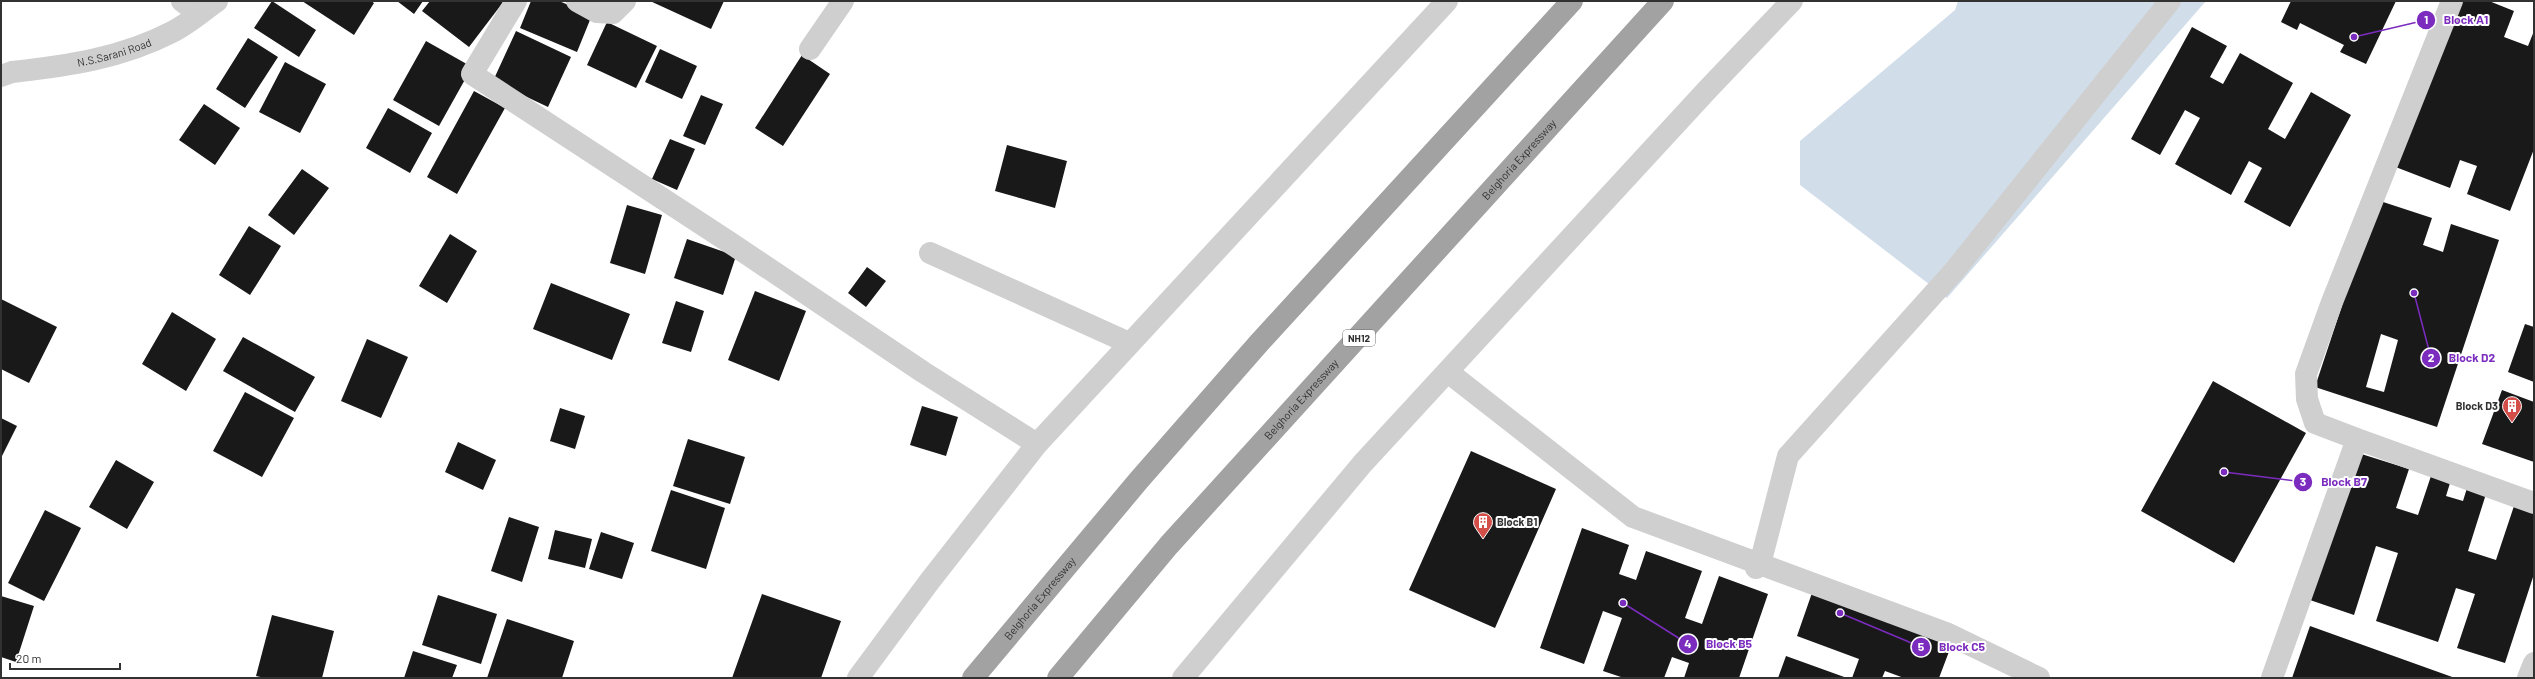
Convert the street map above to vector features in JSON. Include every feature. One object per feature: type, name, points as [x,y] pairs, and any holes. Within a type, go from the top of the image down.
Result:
[{"type":"highway","name":"Belghoria Expressway","points":[[973,678],[1139,480],[1254,348],[1572,1]]},
{"type":"highway","name":"Belghoria Expressway","points":[[1058,678],[1170,545],[1663,1]]},
{"type":"street","points":[[182,1],[199,14]]},
{"type":"street","name":"N.S.Sarani Road","points":[[1,76],[12,72],[96,60],[138,48],[173,32],[217,1]]},
{"type":"street","points":[[516,1],[472,74],[732,244],[923,372],[1037,444]]},
{"type":"street","points":[[577,1],[597,12],[613,13],[625,1]]},
{"type":"street","points":[[810,49],[843,1]]},
{"type":"street","points":[[858,678],[929,582],[1037,444],[1447,1]]},
{"type":"street","points":[[1183,678],[1363,463],[1708,89],[1792,1]]},
{"type":"street","points":[[1758,566],[1788,456],[1955,270],[2170,1]]},
{"type":"street","points":[[2452,1],[2332,302],[2306,374],[2307,399],[2315,423],[2534,503]]},
{"type":"street","points":[[930,253],[1129,343]]},
{"type":"street","points":[[1448,372],[1633,517],[1758,566],[1946,633],[2039,678]]},
{"type":"street","points":[[2272,678],[2357,439]]},
{"type":"street","points":[[2528,678],[2534,663]]},
{"type":"shaded area","points":[[1958,1],[2206,1],[1947,298],[1800,185],[1800,141],[1955,10]]},
{"type":"building","points":[[272,1],[316,30],[299,57],[254,28]]},
{"type":"building","points":[[302,1],[371,1],[374,3],[354,35]]},
{"type":"building","points":[[397,1],[423,1],[414,14]]},
{"type":"building","points":[[430,1],[504,1],[469,47],[422,11]]},
{"type":"building","points":[[531,1],[559,1],[592,15],[577,52],[520,28]]},
{"type":"building","points":[[650,1],[724,1],[711,29]]},
{"type":"building","points":[[2291,1],[2396,1],[2366,64],[2340,52],[2344,45],[2300,23],[2297,30],[2281,22]]},
{"type":"building","points":[[2456,1],[2489,1],[2514,11],[2504,37],[2528,46],[2534,31],[2534,149],[2510,211],[2467,194],[2477,166],[2460,160],[2450,188],[2393,166]]},
{"type":"building","points":[[607,22],[657,46],[636,88],[587,65]]},
{"type":"building","points":[[2192,27],[2227,46],[2210,77],[2223,84],[2240,53],[2293,83],[2268,129],[2285,139],[2311,92],[2351,115],[2290,227],[2244,202],[2262,168],[2249,161],[2231,195],[2175,164],[2200,118],[2185,110],[2160,155],[2131,139]]},
{"type":"building","points":[[516,31],[571,57],[548,107],[493,81]]},
{"type":"building","points":[[248,38],[278,57],[245,108],[216,89]]},
{"type":"building","points":[[426,41],[472,67],[439,126],[393,100]]},
{"type":"building","points":[[660,49],[697,66],[682,99],[645,82]]},
{"type":"building","points":[[802,55],[830,74],[783,146],[755,128]]},
{"type":"building","points":[[285,62],[326,84],[300,133],[259,112]]},
{"type":"building","points":[[474,91],[505,108],[457,194],[427,177]]},
{"type":"building","points":[[701,95],[723,104],[705,145],[683,136]]},
{"type":"building","points":[[204,104],[240,128],[215,165],[179,140]]},
{"type":"building","points":[[388,108],[432,133],[410,173],[366,148]]},
{"type":"building","points":[[670,139],[695,149],[677,190],[652,179]]},
{"type":"building","points":[[1007,145],[1067,161],[1055,208],[995,191]]},
{"type":"building","points":[[302,169],[329,188],[294,235],[268,215]]},
{"type":"building","points":[[2377,200],[2432,218],[2423,245],[2443,252],[2451,224],[2499,240],[2437,427],[2315,387]],"holes":[[[2381,334],[2398,340],[2384,392],[2366,387]]]},
{"type":"building","points":[[627,205],[662,215],[645,274],[610,263]]},
{"type":"building","points":[[249,226],[281,246],[250,295],[219,275]]},
{"type":"building","points":[[450,234],[477,251],[447,303],[419,286]]},
{"type":"building","points":[[687,239],[736,256],[723,295],[674,278]]},
{"type":"building","points":[[867,267],[886,281],[866,307],[848,293]]},
{"type":"building","points":[[551,283],[630,314],[612,360],[533,329]]},
{"type":"building","points":[[755,291],[806,311],[779,381],[728,360]]},
{"type":"building","points":[[1,299],[57,327],[29,383],[1,369]]},
{"type":"building","points":[[676,301],[704,311],[691,352],[662,343]]},
{"type":"building","points":[[172,312],[216,339],[186,391],[142,364]]},
{"type":"building","name":"Block D3","points":[[2525,324],[2534,327],[2534,382],[2508,372]]},
{"type":"building","points":[[243,337],[315,377],[295,412],[223,371]]},
{"type":"building","points":[[367,339],[408,357],[381,418],[341,401]]},
{"type":"building","points":[[2213,381],[2306,433],[2234,563],[2141,511]]},
{"type":"building","name":"Block D3","points":[[2502,390],[2534,402],[2534,462],[2482,444]]},
{"type":"building","points":[[245,392],[294,418],[262,477],[213,451]]},
{"type":"building","points":[[922,406],[958,417],[946,456],[910,445]]},
{"type":"building","points":[[560,408],[585,416],[575,449],[550,441]]},
{"type":"building","points":[[1,418],[17,426],[1,458]]},
{"type":"building","points":[[688,439],[745,457],[730,504],[673,486]]},
{"type":"building","points":[[458,442],[496,460],[483,490],[445,472]]},
{"type":"building","name":"Block B1","points":[[1471,451],[1556,489],[1495,628],[1409,590]]},
{"type":"building","points":[[2355,452],[2409,469],[2396,508],[2418,515],[2431,476],[2450,483],[2446,496],[2463,501],[2467,488],[2486,494],[2468,551],[2496,560],[2515,503],[2534,510],[2534,574],[2505,663],[2457,648],[2475,594],[2456,588],[2438,642],[2376,621],[2398,553],[2376,546],[2354,615],[2307,599]]},
{"type":"building","points":[[116,460],[154,482],[127,529],[89,507]]},
{"type":"building","points":[[671,490],[725,508],[706,569],[651,551]]},
{"type":"building","points":[[45,510],[81,528],[44,601],[8,583]]},
{"type":"building","points":[[509,517],[539,527],[522,582],[491,571]]},
{"type":"building","points":[[1582,528],[1629,545],[1619,574],[1636,580],[1646,551],[1702,571],[1685,618],[1702,624],[1719,576],[1768,594],[1739,678],[1684,678],[1689,663],[1672,657],[1664,678],[1624,678],[1603,671],[1622,618],[1603,611],[1584,664],[1540,648]]},
{"type":"building","points":[[555,530],[592,539],[585,568],[548,559]]},
{"type":"building","points":[[601,532],[634,543],[622,579],[589,569]]},
{"type":"building","points":[[1813,590],[1953,641],[1939,678],[1904,678],[1885,671],[1882,678],[1852,678],[1859,659],[1797,636]]},
{"type":"building","points":[[762,594],[841,621],[821,678],[732,678]]},
{"type":"building","points":[[438,595],[497,614],[481,664],[422,645]]},
{"type":"building","points":[[1,596],[34,606],[16,662],[1,657]]},
{"type":"building","points":[[272,615],[334,631],[322,678],[265,678],[256,676]]},
{"type":"building","points":[[507,619],[574,641],[562,678],[487,678]]},
{"type":"building","points":[[2310,626],[2455,678],[2292,678]]},
{"type":"building","points":[[413,651],[457,665],[452,678],[404,678]]},
{"type":"building","points":[[1786,656],[1847,678],[1778,678]]},
{"type":"place","name":"Block A1","points":[[2354,37]]},
{"type":"place","name":"Block D2","points":[[2414,293]]},
{"type":"place","name":"Block D3","points":[[2512,423]]},
{"type":"place","name":"Block B7","points":[[2224,472]]},
{"type":"place","name":"Block B1","points":[[1483,539]]},
{"type":"place","name":"Block B5","points":[[1623,603]]},
{"type":"place","name":"Block C5","points":[[1840,613]]}]
